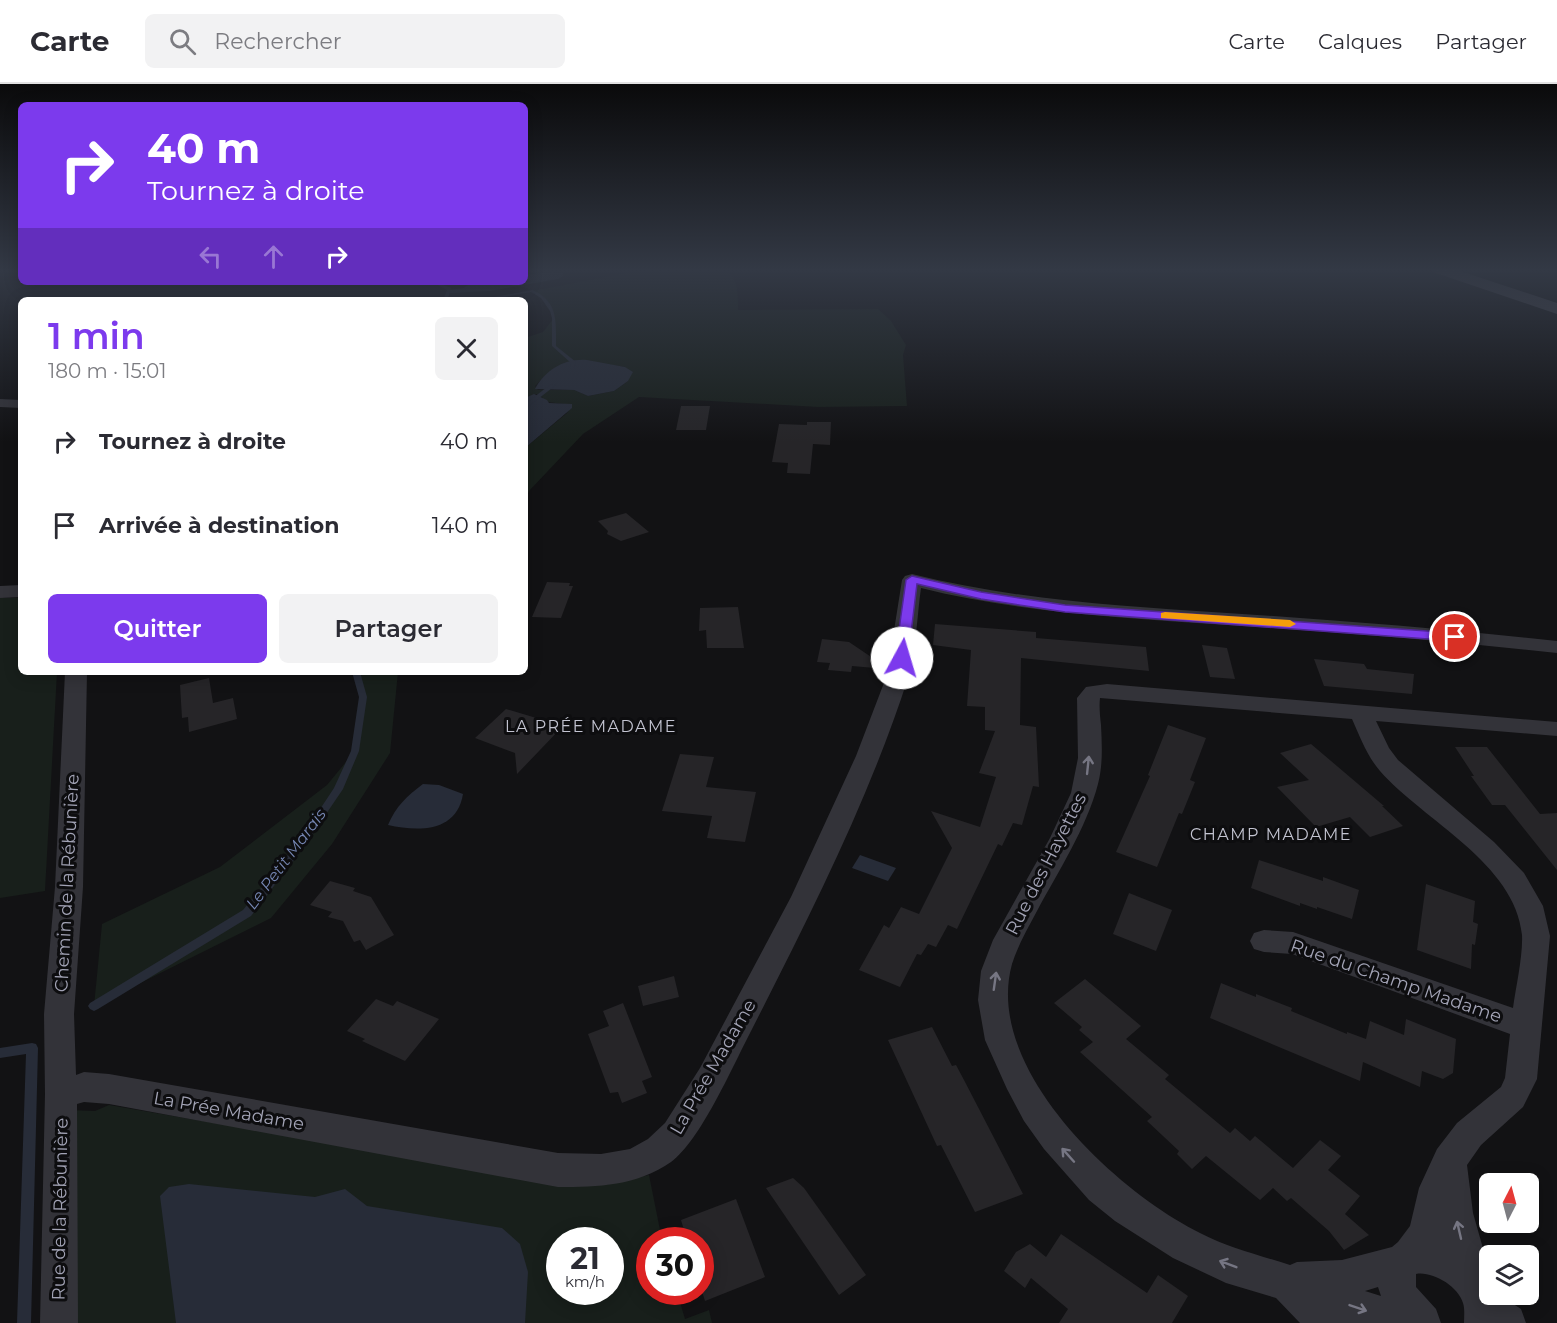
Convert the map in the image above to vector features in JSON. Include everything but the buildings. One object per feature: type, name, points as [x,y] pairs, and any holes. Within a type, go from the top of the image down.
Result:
[{"type":"street","points":[[0,403],[18,404]]},
{"type":"street","name":"La Prée Madame","points":[[61,1094],[84,1087],[109,1089],[558,1170],[601,1171],[635,1164],[660,1150],[677,1134],[716,1068],[805,897],[859,778],[898,675],[912,580],[981,596],[1065,608],[1298,624],[1557,647]]},
{"type":"street","points":[[0,592],[18,591]]},
{"type":"street","name":"Chemin de la Rébunière","points":[[61,1094],[59,1014],[69,887],[76,675]]},
{"type":"street","name":"Rue des Hayettes","points":[[1412,1323],[1381,1316],[1220,1261],[1179,1242],[1147,1222],[1095,1182],[1064,1151],[1036,1110],[996,1033],[992,1005],[995,972],[1004,946],[1052,859],[1084,791],[1089,764],[1088,698],[1094,692],[1107,691],[1557,729]]},
{"type":"street","points":[[1361,714],[1378,751],[1389,766],[1485,849],[1514,880],[1529,906],[1536,936],[1521,1079],[1512,1097],[1469,1134],[1449,1161],[1436,1188],[1426,1234],[1404,1259],[1395,1274],[1403,1301],[1422,1323]]},
{"type":"street","name":"Rue du Champ Madame","points":[[1264,941],[1293,943],[1527,1026]]},
{"type":"street","name":"Rue de la Rébunière","points":[[59,1323],[61,1094]]},
{"type":"street","points":[[1449,1161],[1455,1213],[1466,1258],[1487,1310]]},
{"type":"street","name":"Rue des Hayettes","points":[[1283,1282],[1342,1279],[1420,1254],[1443,1259],[1461,1270],[1487,1310]]},
{"type":"street","name":"Rue des Hayettes","points":[[1283,1282],[1328,1323]]},
{"type":"shaded area","points":[[547,327],[895,327],[906,345],[903,355],[907,406],[818,407],[639,397],[583,434],[528,493],[528,446],[567,413],[572,405],[548,402],[537,394],[528,397],[528,337],[543,332]],"holes":[[[579,360],[625,367],[628,381],[614,391],[588,396],[574,390],[538,390],[535,386],[544,377]]]},
{"type":"shaded area","points":[[0,598],[18,598],[18,675],[57,675],[45,891],[0,898]]},
{"type":"shaded area","points":[[357,675],[398,675],[390,753],[332,844],[271,918],[94,1006],[102,924],[220,867],[327,785],[355,751],[363,697]]},
{"type":"shaded area","points":[[109,1105],[553,1181],[604,1185],[649,1175],[659,1227],[636,1227],[636,1305],[681,1305],[685,1319],[709,1310],[712,1323],[67,1323],[67,1110],[95,1111]]},
{"type":"water","points":[[587,360],[625,367],[633,372],[628,381],[614,391],[588,396],[574,390],[535,389],[544,376],[564,363]]},
{"type":"water","points":[[534,394],[549,403],[572,404],[572,408],[528,445],[528,397]]},
{"type":"water","points":[[423,784],[439,785],[463,794],[453,816],[445,822],[424,828],[388,825],[403,802]]},
{"type":"water","points":[[860,855],[896,868],[888,881],[852,868]]},
{"type":"water","points":[[189,1184],[315,1197],[345,1189],[367,1206],[502,1228],[520,1244],[528,1272],[525,1323],[176,1323],[160,1196],[169,1187]]},
{"type":"waterway","name":"Le Petit Marais","points":[[554,327],[554,346],[574,363],[572,368]]},
{"type":"waterway","name":"Le Petit Marais","points":[[528,405],[553,385]]},
{"type":"waterway","name":"Le Petit Marais","points":[[94,1006],[247,913],[300,846],[338,789],[355,751],[363,697],[357,675]]},
{"type":"waterway","name":"Le Petit Marais","points":[[0,1053],[32,1048],[24,1323]]},
{"type":"slow traffic","points":[[1165,616],[1290,624]]},
{"type":"district","name":"LA PRÉE MADAME","points":[[591,726]]},
{"type":"district","name":"CHAMP MADAME","points":[[1271,834]]},
{"type":"route","points":[[902,658],[912,580],[981,596],[1065,608],[1455,637]]}]
